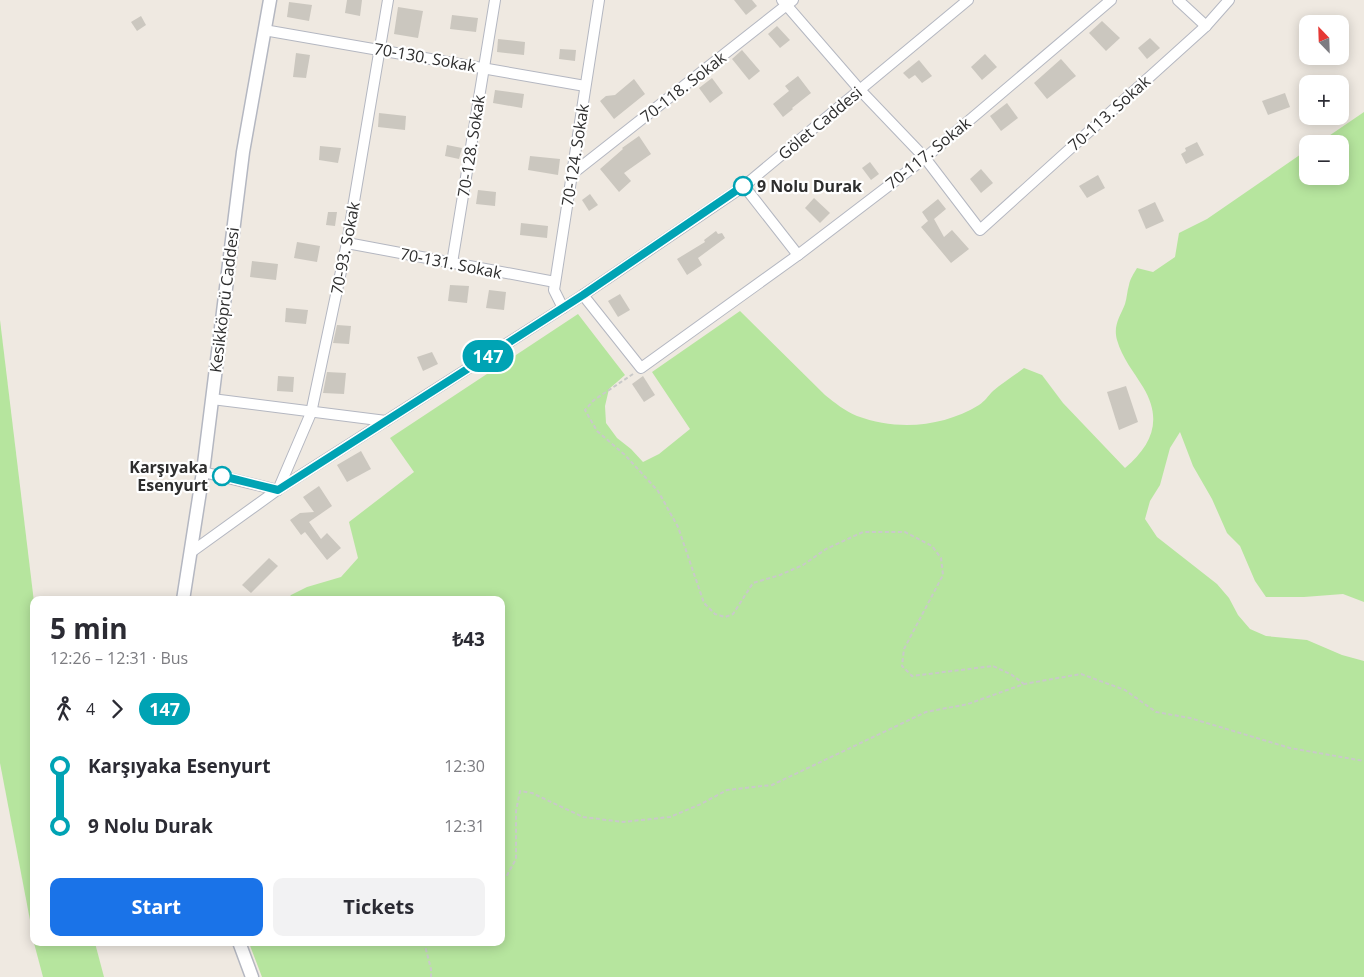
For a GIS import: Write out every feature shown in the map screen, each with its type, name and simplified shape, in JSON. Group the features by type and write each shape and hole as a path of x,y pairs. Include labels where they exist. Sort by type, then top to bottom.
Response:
{"street":[{"name":"Kesikköprü Caddesi","path":"184,596 203,472 243,152 270,0"},
{"name":"70-93. Sokak","path":"278,490 311,413 347,243 388,0"},
{"name":"70-128. Sokak","path":"452,263 495,0"},
{"name":"70-124. Sokak","path":"563,308 554,290 599,0"},
{"name":"Gölet Caddesi","path":"190,553 278,490 583,295 744,186 968,0"},
{"name":"70-117. Sokak","path":"641,368 798,255 925,158 1111,0"},
{"path":"1178,0 1206,26"},
{"name":"70-113. Sokak","path":"925,158 980,230 1206,26 1229,0"},
{"path":"787,2 860,90 925,158"},
{"name":"70-118. Sokak","path":"572,174 787,2"},
{"name":"70-130. Sokak","path":"264,30 585,86"},
{"path":"744,186 798,255"},
{"name":"70-131. Sokak","path":"347,243 555,282"},
{"path":"583,295 641,368"},
{"path":"212,400 386,421"},
{"path":"203,472 278,490"},
{"path":"240,946 252,977"}],"path":[{"path":"641,368 594,400 585,410 597,431 625,455 658,491 678,527 704,603 715,614 725,616 733,614 753,583 780,575 803,565 826,549 864,532 905,532 932,546 940,558 943,576 904,649 902,666 912,676 993,666 1012,675 1024,684"},
{"path":"505,877 516,859 516,811 520,791 532,792 583,817 623,822 670,817 701,804 727,790 772,785 926,712 968,704 1024,684 1081,674 1125,690 1156,712 1190,718 1290,748 1364,761"},
{"path":"425,946 431,969 431,977"}],"green space":[{"path":"1364,112 1364,602 1343,594 1266,597 1255,581 1240,546 1227,533 1212,499 1193,466 1180,432 1170,448 1160,485 1150,501 1145,519 1157,537 1217,584 1250,629 1266,636 1307,640 1342,655 1364,661 1364,977 262,977 250,946 505,946 505,596 290,596 307,587 341,577 358,558 349,522 414,472 390,438 578,314 625,375 609,389 605,406 606,423 617,438 643,462 659,454 690,429 652,372 740,311 825,395 848,412 873,421 904,425 935,422 951,418 979,405 993,391 1024,368 1042,375 1063,403 1125,468 1148,441 1153,421 1149,399 1122,353 1116,335 1116,325 1125,304 1132,276 1137,268 1153,272 1175,257 1179,233 1207,219 1299,156 1299,185 1349,185 1349,135 1330,135 1345,125 1349,125 1349,122"},
{"path":"0,320 33,596 30,596 30,920 0,763"},
{"path":"35,946 96,946 104,977 43,977"}],"building":[{"path":"347,0 362,0 360,16 345,13"},
{"path":"734,0 752,0 757,6 746,15"},
{"path":"289,2 312,5 309,21 287,17"},
{"path":"398,7 423,11 418,38 394,34"},
{"path":"452,15 478,18 476,32 450,29"},
{"path":"141,16 146,25 137,31 131,22"},
{"path":"1102,21 1120,38 1106,51 1089,33"},
{"path":"777,26 790,40 780,48 768,34"},
{"path":"1150,38 1160,48 1147,59 1138,48"},
{"path":"498,39 525,42 524,55 497,52"},
{"path":"560,49 576,50 575,61 559,59"},
{"path":"742,50 760,71 749,80 732,59"},
{"path":"296,53 310,55 306,78 293,77"},
{"path":"985,54 997,67 982,80 971,67"},
{"path":"1061,59 1076,76 1047,99 1034,83"},
{"path":"919,60 932,76 922,83 915,75 909,79 903,73"},
{"path":"798,76 811,93 783,117 773,104 789,91 785,86"},
{"path":"712,78 723,93 710,103 699,88"},
{"path":"634,79 645,94 614,119 600,101 606,96 615,95"},
{"path":"495,90 524,94 522,108 493,103"},
{"path":"1285,93 1290,107 1268,115 1262,101"},
{"path":"1007,103 1018,118 1001,131 990,116"},
{"path":"379,113 406,116 405,130 378,127"},
{"path":"639,136 651,154 624,173 631,181 619,192 600,169 622,148"},
{"path":"1197,142 1204,155 1186,164 1181,154 1186,151 1185,148"},
{"path":"447,145 462,148 459,159 445,156"},
{"path":"320,146 341,148 338,163 319,160"},
{"path":"530,156 560,159 558,175 528,170"},
{"path":"870,162 879,174 871,180 862,168"},
{"path":"981,169 993,183 981,193 970,179"},
{"path":"1098,175 1105,188 1087,198 1079,186"},
{"path":"478,190 496,192 495,206 476,204"},
{"path":"590,194 598,205 589,211 582,200"},
{"path":"814,198 830,213 820,223 805,208"},
{"path":"938,199 946,209 934,219 944,237 952,230 969,249 951,263 921,227 928,221 922,212"},
{"path":"1155,202 1164,221 1146,229 1138,210"},
{"path":"328,212 337,212 335,226 326,225"},
{"path":"521,223 548,226 547,238 520,235"},
{"path":"716,231 718,234 722,233 725,238 698,258 702,265 687,275 677,259 705,242 704,240"},
{"path":"297,242 320,246 317,262 294,258"},
{"path":"252,261 278,264 276,280 250,277"},
{"path":"450,285 469,286 467,303 448,301"},
{"path":"489,290 506,292 504,310 486,308"},
{"path":"620,294 630,310 618,317 608,301"},
{"path":"286,308 308,310 306,324 285,322"},
{"path":"337,325 351,326 349,344 333,343"},
{"path":"432,352 438,364 423,371 417,357"},
{"path":"327,372 346,373 344,394 323,393"},
{"path":"278,376 294,377 293,392 277,391"},
{"path":"643,376 655,395 644,402 632,384"},
{"path":"1126,386 1138,422 1119,430 1107,392"},
{"path":"361,451 371,469 347,482 337,465"},
{"path":"319,486 332,506 309,522 321,539 327,533 341,548 327,560 305,532 301,535 290,520 300,513 314,512 303,497"},
{"path":"269,558 278,566 251,593 242,585"}],"bus line":[{"name":"147","path":"222,476 278,490 583,295 743,186"}],"place":[{"name":"9 Nolu Durak","path":"743,186"},
{"name":"Karşıyaka Esenyurt","path":"222,476"}]}
